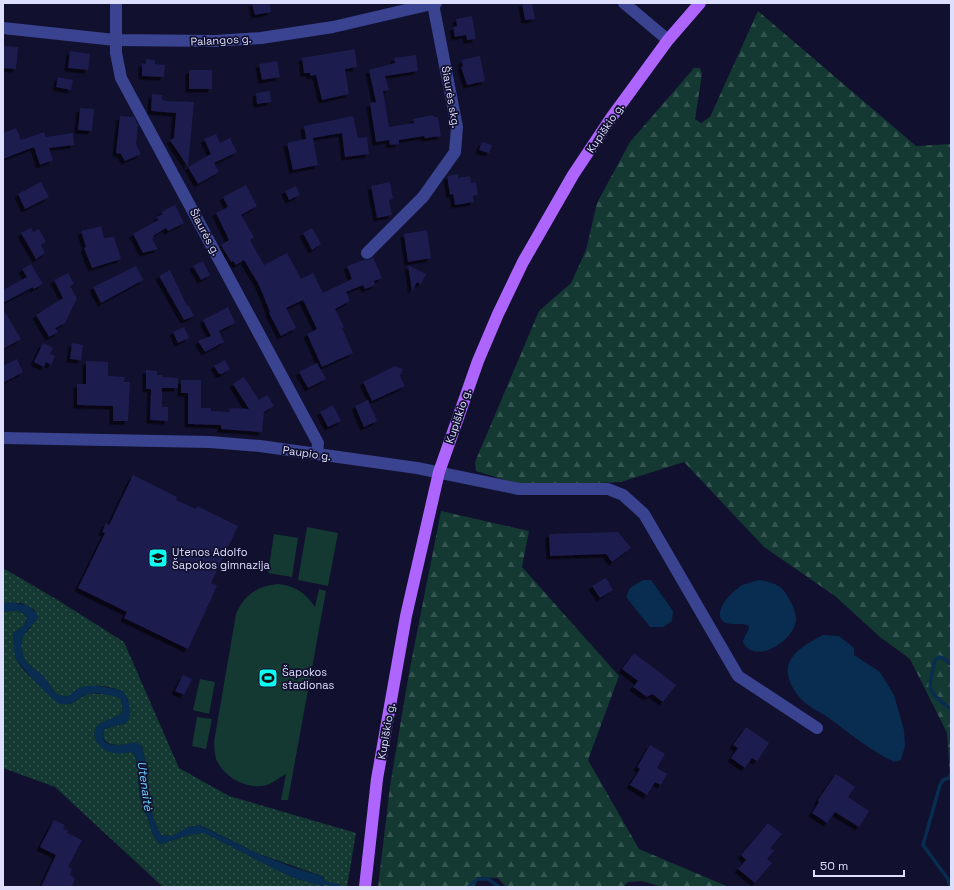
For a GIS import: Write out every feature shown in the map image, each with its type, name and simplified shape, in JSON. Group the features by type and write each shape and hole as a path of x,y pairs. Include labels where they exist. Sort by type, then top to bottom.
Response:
{"main road":[{"name":"Kupiškio g.","path":"365,887 377,779 402,639 439,472 478,361 498,314 523,262 555,206 607,124 668,40 700,3"}],"street":[{"name":"Šiaurės g.","path":"116,3 115,40 121,78 318,443 317,454"},
{"path":"624,3 668,40"},
{"name":"Palangos g.","path":"3,28 115,40 176,42 261,38 333,27 435,4"},
{"name":"Šiaurės skg.","path":"367,253 423,197 455,152 458,127 435,4"},
{"name":"Paupio g.","path":"3,438 210,442 317,454 439,472 519,489 608,489 623,495 644,514 738,676 817,728"}],"green space":[{"path":"758,11 916,146 951,144 951,793 947,733 910,659 880,637 835,596 764,547 684,462 621,482 525,486 476,471 475,462 539,311 571,283 586,250 597,203 630,142 694,68 700,68 702,74 695,119 701,123 710,117"},
{"path":"441,511 529,531 522,567 619,676 588,760 639,849 729,887 662,887 642,881 628,882 623,887 506,887 498,878 477,877 475,887 378,887 390,786 409,673"},
{"path":"307,527 338,533 328,586 298,580"},
{"path":"274,534 298,538 292,577 268,573"},
{"path":"3,568 56,599 124,642 179,768 229,796 356,833 347,887 163,887 55,787 3,768 3,612 16,611 22,613 27,618 24,626 13,633 15,655 20,665 32,678 47,690 70,704 89,693 114,695 121,699 123,710 121,714 102,723 94,735 117,753 132,752 135,756 141,800 153,835 160,844 188,835 205,833 294,878 323,886 324,877 256,853 200,825 186,828 173,836 161,835 152,814 142,746 132,744 114,745 110,744 104,739 104,729 126,723 128,700 123,691 108,687 94,686 81,689 67,697 56,694 42,675 27,663 23,657 21,645 23,636 31,627 35,610 21,603 3,603"},
{"name":"Šapokos stadionas","path":"278,584 290,586 300,591 315,607 319,589 326,591 288,800 281,800 286,774 267,785 253,786 239,782 227,774 218,763 215,755 214,742 236,614 239,607 252,593 258,589"},
{"path":"200,679 215,682 209,714 193,710"},
{"path":"197,717 212,719 206,749 192,746"}],"water":[{"path":"643,580 651,580 673,611 672,621 663,627 650,627 626,597 630,588"},
{"path":"759,580 769,582 782,588 792,605 796,621 793,629 781,643 773,648 756,652 749,649 743,642 749,626 724,622 720,613 724,602 733,592 745,584"},
{"path":"11,602 29,606 38,615 37,619 23,636 21,645 23,656 27,663 42,675 56,694 67,697 77,689 88,686 100,686 123,691 130,707 130,715 126,723 104,729 104,741 112,745 135,742 142,746 152,814 161,835 173,836 186,828 199,825 256,853 292,867 324,877 323,886 294,878 205,833 188,835 160,844 153,835 141,800 135,756 132,752 118,754 113,753 102,748 96,741 95,729 98,725 121,714 123,710 121,699 109,695 91,693 84,695 68,704 64,705 56,702 29,675 16,658 13,633 24,626 27,618 20,612 3,612 3,603"},
{"path":"823,635 839,636 854,648 854,655 880,672 894,695 904,730 905,746 901,760 894,762 868,747 829,718 810,707 795,691 789,679 788,673 788,667 792,657 800,649"}],"building":[{"path":"252,3 269,3 271,12 255,15"},
{"path":"522,3 532,3 535,19 525,20"},
{"path":"472,16 476,39 467,40 466,35 455,37 453,27 457,26 456,19"},
{"path":"3,46 18,47 16,69 3,68"},
{"path":"355,49 357,67 345,69 349,94 322,100 316,75 310,76 310,73 304,73 302,58"},
{"path":"70,51 90,54 88,70 68,68"},
{"path":"416,55 418,71 385,76 389,90 383,91 389,127 414,123 413,119 433,115 433,117 438,117 441,136 425,138 424,136 399,140 399,144 390,145 389,140 376,142 370,103 376,102 369,70 395,63 394,58"},
{"path":"480,56 485,81 467,85 461,67 463,66 462,60"},
{"path":"146,59 155,60 155,64 165,65 164,77 142,76 142,63 146,64"},
{"path":"277,61 280,77 262,80 259,64"},
{"path":"189,70 212,70 212,89 189,89"},
{"path":"58,77 73,80 71,90 56,87"},
{"path":"270,91 271,102 257,104 256,93"},
{"path":"152,94 162,95 162,99 165,101 194,102 188,167 170,140 174,138 176,113 151,111"},
{"path":"80,108 94,109 92,131 78,130"},
{"path":"120,116 134,117 138,125 136,144 141,154 125,161 121,154 116,153"},
{"path":"353,116 358,138 367,137 369,154 345,157 342,133 313,138 318,165 293,170 287,143 306,139 304,126"},
{"path":"16,128 21,140 44,132 46,137 73,133 74,145 49,148 53,160 40,165 34,147 3,159 3,133"},
{"path":"216,134 220,143 230,138 237,152 214,163 219,172 198,184 188,167 211,154 204,139"},
{"path":"482,142 492,145 489,153 479,150"},
{"path":"458,174 458,178 470,176 471,183 476,182 478,195 473,196 474,202 455,205 453,194 450,195 447,176"},
{"path":"41,182 49,197 25,209 18,194"},
{"path":"390,182 393,199 389,200 392,215 377,218 371,186"},
{"path":"246,185 257,206 241,215 254,237 250,240 264,265 287,253 301,279 313,273 323,293 352,279 347,266 364,260 369,260 373,257 382,278 374,281 375,285 365,289 363,285 346,292 350,301 335,309 344,327 342,328 353,353 322,367 307,334 317,329 303,300 286,308 296,328 281,336 269,313 270,312 259,285 244,260 236,265 233,261 231,262 221,245 229,240 216,213 228,207 223,197"},
{"path":"296,186 300,195 289,200 285,191"},
{"path":"175,205 184,223 168,231 166,228 153,236 154,238 152,239 158,249 143,253 133,234 158,220 157,217 163,214 161,212"},
{"path":"101,226 104,238 114,237 121,259 92,268 84,248 86,247 81,231"},
{"path":"31,228 33,232 39,229 46,242 41,245 45,253 36,259 21,233"},
{"path":"312,228 321,244 312,250 303,233"},
{"path":"427,230 431,258 408,262 404,234"},
{"path":"203,261 210,275 201,280 193,266"},
{"path":"31,264 43,284 34,289 33,287 3,303 3,290 27,277 22,269"},
{"path":"408,265 426,274 421,284 417,282 412,291"},
{"path":"136,266 143,280 101,303 93,287"},
{"path":"170,270 187,306 189,306 194,316 184,320 159,276"},
{"path":"68,273 74,284 70,286 77,298 65,323 55,328 58,332 49,337 36,315 63,298 54,280"},
{"path":"228,307 235,323 219,331 224,342 205,352 198,341 211,336 203,320"},
{"path":"3,309 21,339 3,349"},
{"path":"184,327 189,338 178,343 173,332"},
{"path":"43,343 53,348 50,354 55,356 51,365 46,362 44,367 34,362"},
{"path":"72,343 83,345 81,360 70,359"},
{"path":"17,359 23,372 3,383 3,366"},
{"path":"225,360 230,369 222,374 219,374 214,366"},
{"path":"86,361 108,362 108,376 125,377 124,382 130,382 128,421 113,421 113,406 77,405 77,384 86,384"},
{"path":"317,363 326,379 308,388 299,372"},
{"path":"395,366 403,369 400,376 405,386 372,401 363,382"},
{"path":"146,370 157,371 157,375 162,375 162,377 178,378 178,388 162,388 162,407 168,407 168,421 150,420 151,389 146,389"},
{"path":"244,377 259,400 267,395 274,406 264,412 262,432 221,429 221,425 188,424 188,393 181,393 181,380 201,380 201,408 211,408 211,411 229,412 230,408 249,409 233,384"},
{"path":"368,400 377,421 364,427 355,406"},
{"path":"333,405 341,421 328,427 320,412"},
{"name":"Utenos Adolfo Šapokos gimnazija","path":"133,475 177,497 176,500 196,509 197,506 238,526 211,583 217,586 188,649 124,618 127,612 78,588 105,533 102,532 106,523 109,525"},
{"path":"618,532 631,548 612,562 606,554 550,556 549,534"},
{"path":"606,578 613,590 600,598 592,586"},
{"path":"634,653 676,685 663,702 652,694 647,697 633,687 638,681 622,669"},
{"path":"183,675 192,679 184,695 175,691"},
{"path":"746,727 769,743 757,761 752,758 745,768 731,758 738,748 733,745"},
{"path":"650,745 665,754 657,768 667,774 661,785 655,782 647,795 630,785 640,769 637,767"},
{"path":"836,774 855,787 848,797 869,811 859,827 835,812 827,823 812,813 819,802 818,800"},
{"path":"54,820 65,825 63,829 68,831 67,833 82,840 68,867 72,869 70,874 75,879 72,887 41,887 56,855 40,847"},
{"path":"768,823 782,834 770,848 774,851 767,859 772,863 755,883 738,869 746,860 741,855"}],"waterway":[{"name":"Utenaitė","path":"951,664 943,658 939,657 935,660 930,684 931,689 937,698 951,709"},
{"name":"Utenaitė","path":"950,887 948,879 923,845 940,785 943,780 949,778 951,773"},
{"name":"Utenaitė","path":"468,887 478,879 488,879 499,887"},
{"name":"Utenaitė","path":"320,881 341,887"}],"place":[{"name":"Utenos Adolfo Šapokos gimnazija","path":"158,558"},
{"name":"Šapokos stadionas","path":"268,678"}]}
